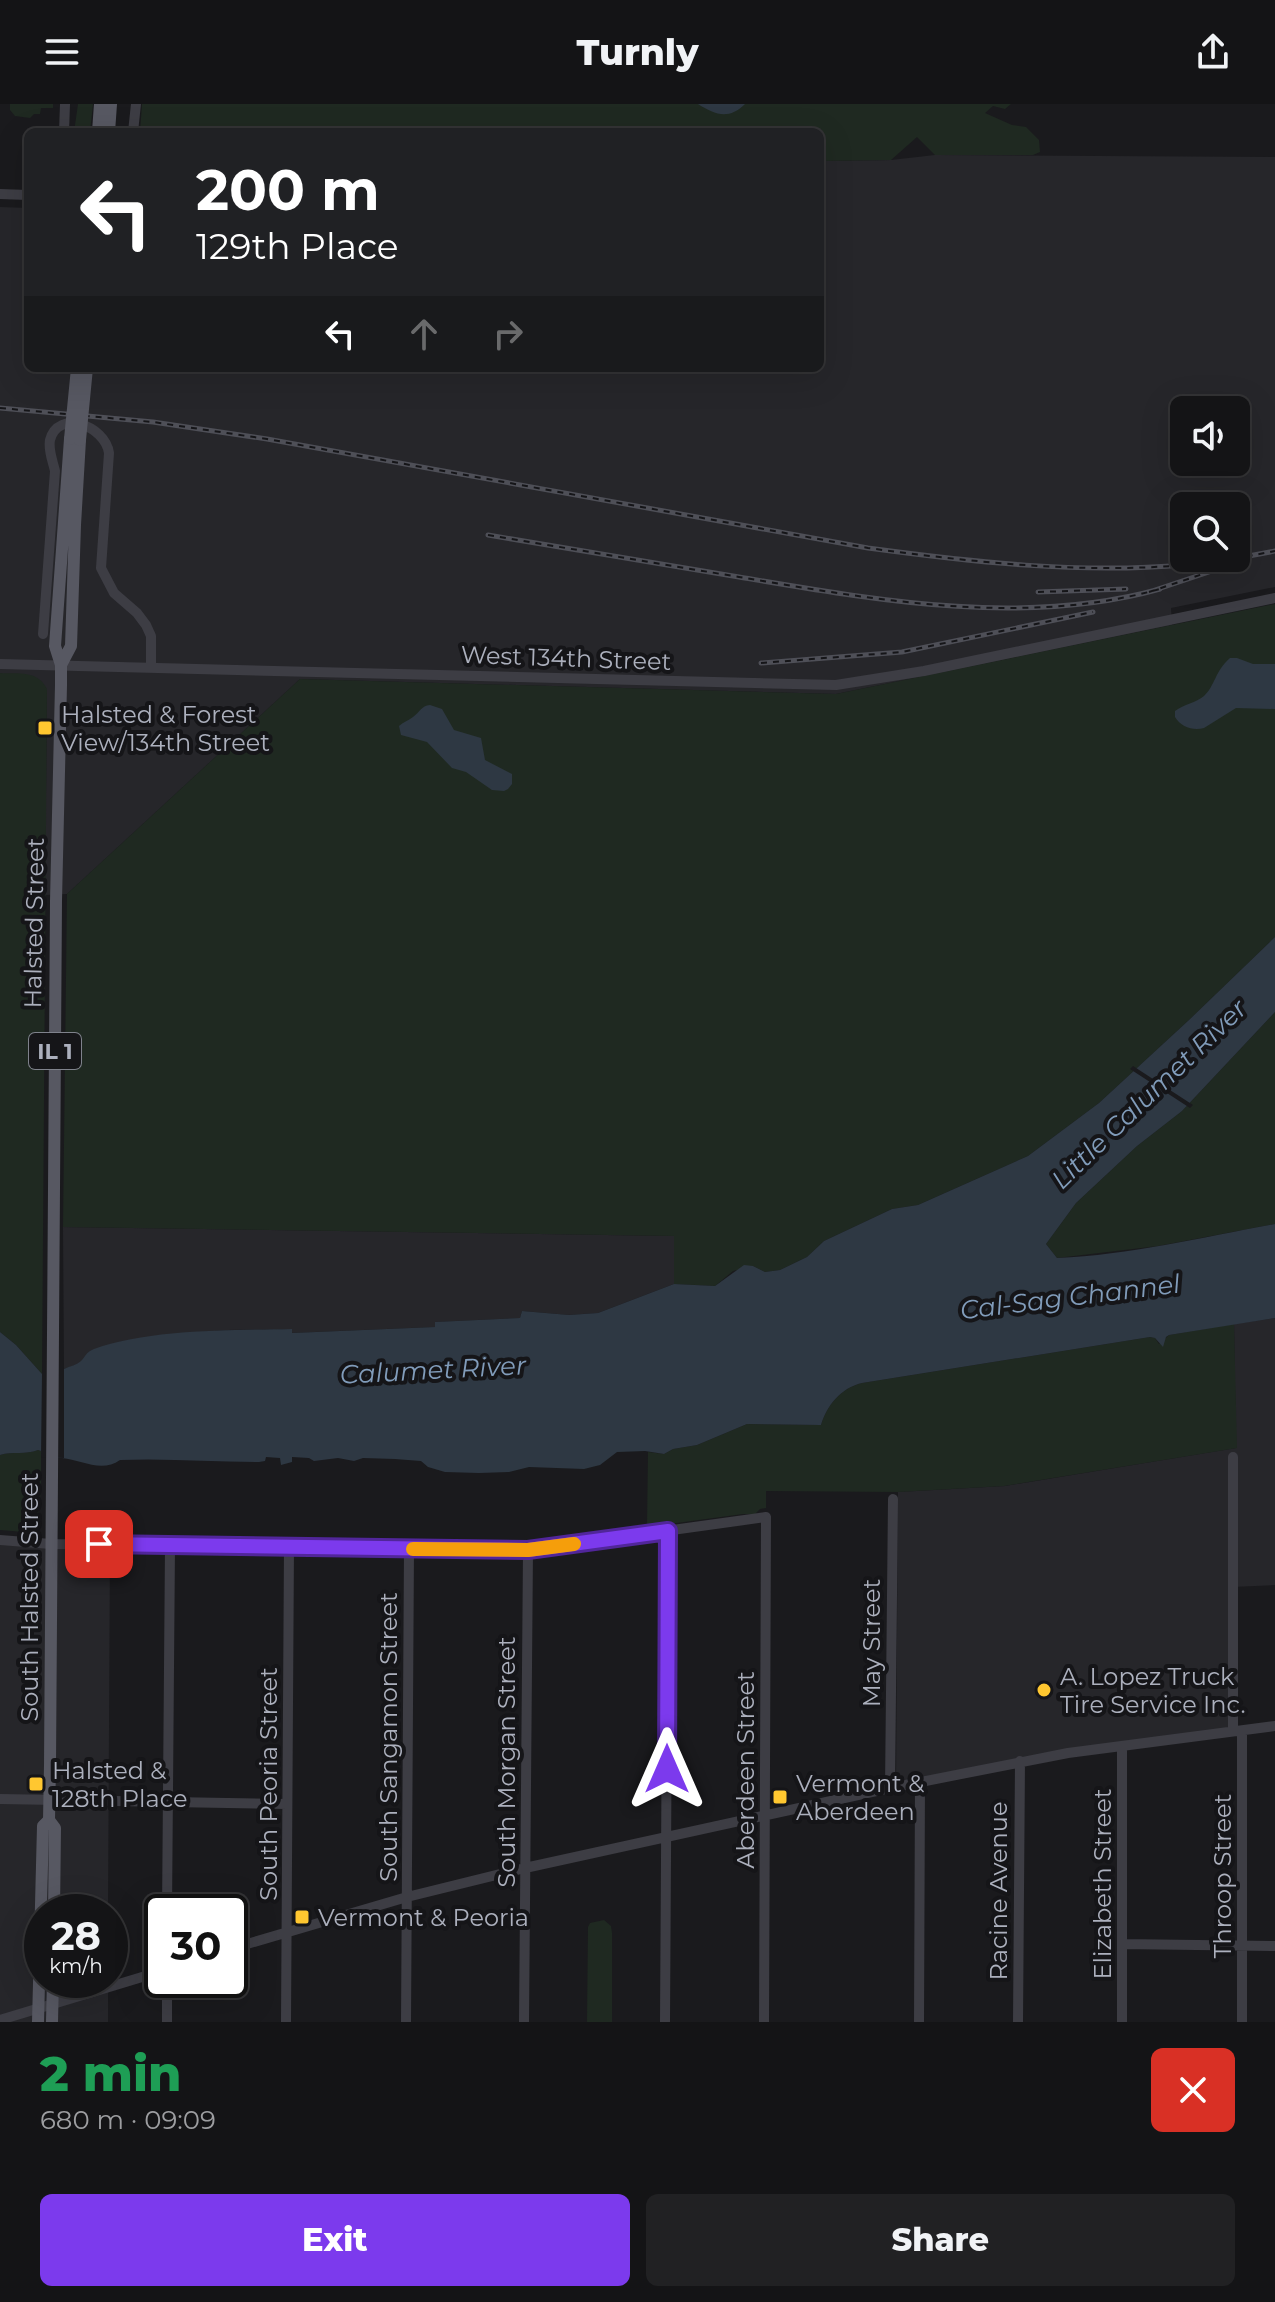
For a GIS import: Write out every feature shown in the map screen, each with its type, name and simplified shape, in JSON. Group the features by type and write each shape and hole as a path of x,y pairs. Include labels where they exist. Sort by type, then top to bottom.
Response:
{"main road":[{"path":"98,128 100,104"},
{"path":"109,128 111,104"},
{"name":"Halsted Street","path":"53,1374 56,886 61,665 55,646 75,439 77,372"},
{"name":"Halsted Street","path":"75,439 86,372"},
{"name":"South Halsted Street","path":"53,1374 49,1820 55,1828 54,1894"},
{"name":"South Halsted Street","path":"38,2015 43,1826 49,1820"},
{"path":"52,1998 52,2022"}],"street":[{"path":"64,128 65,104"},
{"path":"133,128 136,104"},
{"path":"0,194 24,195"},
{"path":"43,634 55,471 49,447 53,434 62,425 80,424 96,430 108,444 101,568 114,593 146,625 151,636 151,667"},
{"name":"West 134th Street","path":"0,664 822,685 924,671 1275,598"},
{"name":"Throop Street","path":"1233,1457 1242,2022"},
{"name":"May Street","path":"890,1788 893,1499"},
{"name":"Aberdeen Street","path":"668,1531 766,1517 764,2022"},
{"path":"0,1540 51,1544 528,1550 668,1531 665,2022"},
{"path":"167,1894 170,1545"},
{"name":"South Peoria Street","path":"286,2022 289,1546"},
{"name":"South Sangamon Street","path":"406,2022 409,1549"},
{"name":"South Morgan Street","path":"524,2022 528,1550"},
{"path":"248,1944 407,1897 525,1868 920,1781 1020,1761 1275,1726"},
{"name":"Elizabeth Street","path":"1122,1746 1122,2022"},
{"name":"Racine Avenue","path":"1018,2022 1020,1761"},
{"path":"919,2022 920,1781"},
{"path":"0,1799 287,1804"},
{"path":"1122,1944 1275,1946"},
{"path":"0,2020 38,2015 52,2004 144,1976"},
{"path":"167,1998 167,2022"}],"shaded area":[{"path":"10,104 53,104 53,108 41,108 40,114 30,118 15,116"},
{"path":"78,104 93,104 90,128 75,128"},
{"path":"142,104 1011,104 1005,109 993,106 985,113 1012,125 1026,127 1039,140 1040,152 1033,155 935,155 917,137 891,160 824,161 824,128 140,128"},
{"path":"935,155 1275,157 1275,587 1171,608 1172,625 836,694 300,679 67,894 45,895 47,689 0,673 0,207 24,208 24,372 824,372 824,161 891,160"},
{"path":"1275,604 1275,937 1099,1103 1028,1156 918,1205 892,1209 824,1241 807,1257 780,1270 765,1272 753,1266 733,1271 715,1286 674,1284 674,1236 63,1227 67,894 300,679 836,694"},
{"path":"0,673 33,676 47,689 42,1374 0,1332"},
{"path":"1275,1012 1275,1224 1158,1246 1057,1258 1046,1244 1076,1203 1137,1146 1182,1111"},
{"path":"63,1227 674,1236 674,1284 598,1313 569,1315 522,1311 520,1318 436,1322 435,1327 291,1333 291,1329 227,1330 156,1336 120,1342 64,1369"},
{"path":"1275,1318 1275,1585 1232,1587 1230,1733 1071,1753 896,1788 898,1492 1005,1486 1236,1448 1234,1324"},
{"path":"1234,1324 1237,1448 1004,1486 898,1492 766,1491 766,1508 755,1514 647,1527 648,1452 664,1454 673,1449 697,1445 747,1424 821,1425 836,1398 862,1383 1150,1337 1159,1344 1169,1335"},
{"path":"41,1451 41,1490 36,1533 0,1530 0,1455"},
{"path":"0,1541 110,1546 108,1894 24,1894 24,1998 108,1998 108,2022 0,2022"},
{"path":"604,1920 611,1926 612,1933 612,2022 587,2022 588,1927 590,1923"}],"water":[{"path":"698,104 745,104 733,112 722,114"},
{"path":"1230,658 1253,664 1275,664 1275,709 1236,708 1200,729 1181,723 1175,717 1175,711 1204,696"},
{"path":"430,705 442,709 454,730 481,738 485,760 512,774 512,784 508,789 492,790 466,772 452,768 427,742 401,735 399,726"},
{"path":"1275,937 1275,1012 1182,1111 1137,1146 1076,1203 1046,1244 1057,1258 1084,1256 1166,1245 1275,1224 1275,1318 1169,1335 1163,1347 1150,1337 862,1383 836,1398 821,1425 747,1424 697,1445 673,1449 664,1454 617,1452 600,1465 584,1469 529,1467 509,1472 445,1472 428,1467 421,1461 363,1458 354,1461 338,1458 314,1461 292,1457 292,1462 281,1465 280,1458 266,1457 265,1461 259,1462 120,1460 99,1466 41,1457 38,1450 0,1455 0,1332 42,1374 64,1374 64,1369 79,1362 91,1350 116,1342 165,1334 218,1330 292,1329 292,1333 435,1327 435,1322 520,1318 522,1311 569,1315 598,1313 674,1284 715,1286 744,1265 765,1272 780,1270 807,1257 824,1241 892,1209 918,1205 1028,1156 1099,1103"}],"pier":[{"path":"1133,1066 1193,1105 1190,1108 1130,1069"},
{"path":"42,1374 64,1374 64,1458 41,1457"}],"railway":[{"path":"0,408 153,422 267,439 868,548 946,558 1105,568 1184,565 1275,551"},
{"path":"488,535 843,594 950,606 1056,606 1108,600 1160,589"},
{"path":"1149,592 1209,572"},
{"path":"1038,592 1126,589"},
{"path":"761,663 902,652 1093,612"}],"slow traffic":[{"path":"413,1549 528,1550 574,1544"}],"place":[{"name":"Halsted & Forest View/134th Street","path":"45,728"},
{"name":"A. Lopez Truck Tire Service Inc.","path":"1044,1690"},
{"name":"Halsted & 128th Place","path":"36,1784"},
{"name":"Vermont & Aberdeen","path":"780,1797"},
{"name":"Vermont & Peoria","path":"302,1917"}],"route":[{"path":"99,1544 528,1550 668,1531 667,1769"}],"water label":[{"name":"Little Calumet River","path":"1149,1094"},
{"name":"Cal-Sag Channel","path":"1070,1297"},
{"name":"Calumet River","path":"433,1370"}]}
